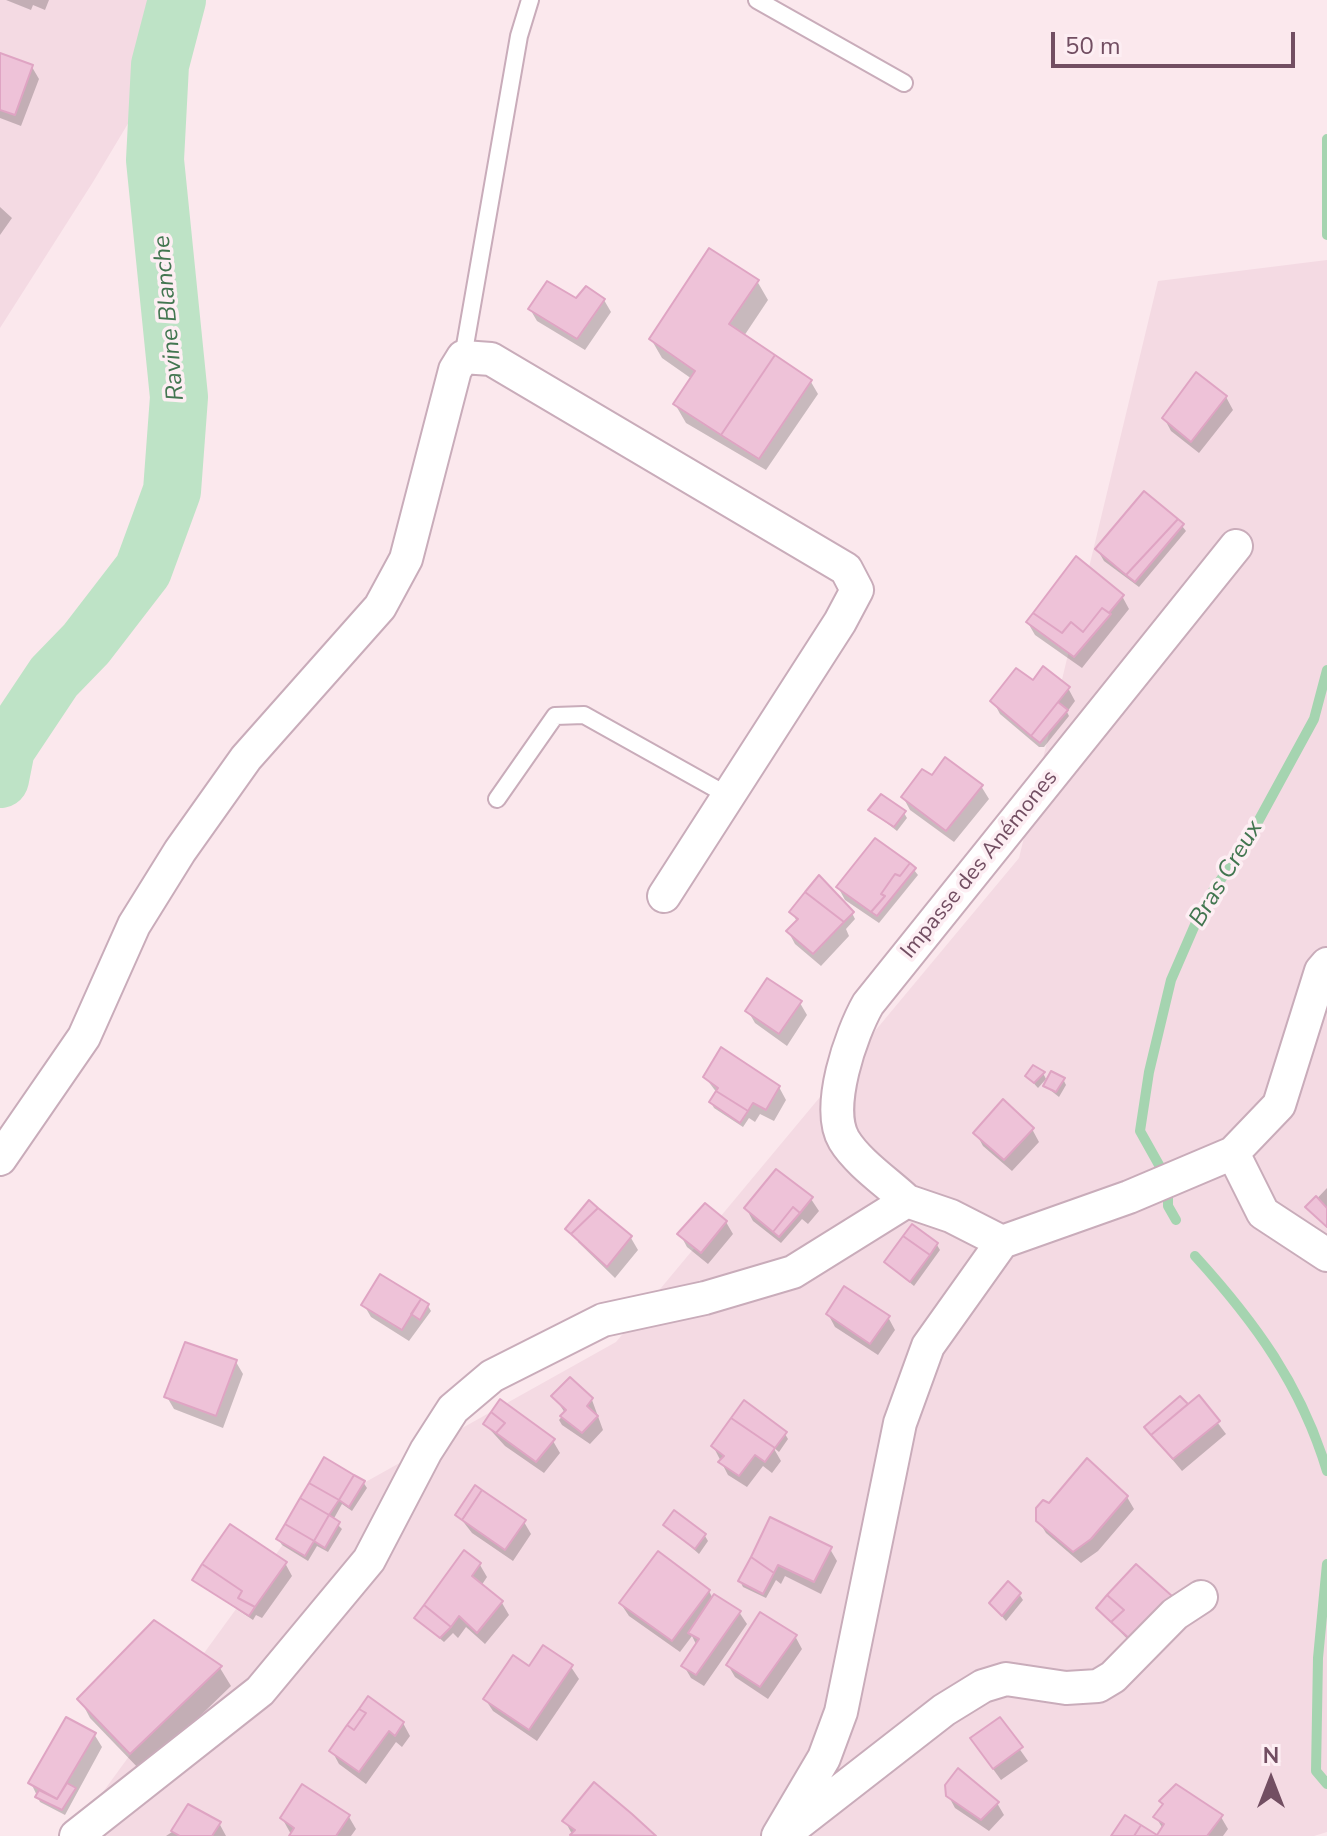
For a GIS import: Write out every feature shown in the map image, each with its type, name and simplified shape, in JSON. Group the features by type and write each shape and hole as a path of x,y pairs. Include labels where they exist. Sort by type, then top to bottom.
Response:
{"street":[{"path":"0,1159 84,1037 134,925 180,851 246,758 380,607 406,559 455,370 463,357 491,359 846,569 857,590 840,622 664,896"},
{"name":"Impasse des Anémones","path":"907,1201 845,1142 838,1124 840,1091 856,1024 868,1004 1236,546"},
{"path":"780,1836 824,1758 841,1712 900,1423 928,1346 1002,1242 1129,1197 1233,1153 1279,1105 1321,971 1327,964"},
{"path":"1233,1153 1263,1213 1327,1255"},
{"path":"76,1836 260,1691 369,1560 426,1451 453,1409 492,1376 603,1320 705,1298 793,1272 907,1201 951,1216 1002,1242"},
{"path":"780,1836 944,1710 983,1686 1006,1679 1066,1688 1098,1686 1113,1677 1166,1622 1201,1597"}],"lane":[{"path":"463,357 519,36 530,0"},
{"path":"757,0 904,83"},
{"path":"497,799 555,716 566,713 584,715 727,795"}],"shaded area":[{"path":"0,0 202,0 93,182 0,328"},
{"path":"1327,260 1327,1832 1314,1836 71,1836 303,1517 616,1342 1019,858 1158,281"}],"building":[{"path":"0,53 33,65 15,115 0,110"},
{"path":"709,248 759,280 729,324 775,355 721,435 673,404 695,371 649,339"},
{"path":"547,281 576,298 586,286 605,299 577,339 528,309"},
{"path":"775,355 812,380 759,459 721,435"},
{"path":"1196,372 1227,396 1191,442 1162,418"},
{"path":"1144,491 1178,519 1126,575 1095,549"},
{"path":"1178,519 1184,524 1135,582 1126,575"},
{"path":"1076,556 1124,595 1109,613 1102,608 1083,632 1071,622 1062,633 1033,613"},
{"path":"1102,608 1111,614 1074,657 1026,622 1033,613 1062,633 1071,622 1083,632"},
{"path":"1043,666 1070,687 1031,736 990,701 1016,668 1033,680"},
{"path":"1058,702 1068,710 1040,743 1031,736"},
{"path":"945,757 983,785 946,831 901,797 922,769 932,775"},
{"path":"881,794 906,811 894,827 868,810"},
{"path":"875,838 910,863 900,876 895,874 881,894 885,896 871,912 836,887"},
{"path":"910,863 916,868 877,916 871,912 885,896 881,894 895,874 900,876"},
{"path":"819,875 854,912 844,922 805,892"},
{"path":"805,892 844,922 813,954 786,931 798,919 789,912"},
{"path":"767,978 802,1001 779,1034 745,1011"},
{"path":"721,1047 780,1086 766,1110 753,1103 748,1111 716,1091 718,1088 703,1077"},
{"path":"1033,1065 1045,1072 1034,1083 1025,1076"},
{"path":"1051,1071 1065,1078 1056,1092 1043,1086"},
{"path":"716,1091 748,1111 740,1123 709,1102"},
{"path":"1003,1099 1034,1128 1004,1160 973,1133"},
{"path":"776,1169 813,1197 800,1213 793,1207 773,1232 744,1208"},
{"path":"1316,1196 1327,1208 1327,1227 1305,1207"},
{"path":"589,1200 598,1208 571,1234 565,1229"},
{"path":"705,1203 727,1221 701,1253 677,1234"},
{"path":"793,1207 800,1213 779,1237 773,1232"},
{"path":"598,1208 632,1236 607,1267 571,1234"},
{"path":"912,1224 938,1243 930,1255 903,1236"},
{"path":"903,1236 930,1255 910,1282 884,1262"},
{"path":"380,1274 421,1299 402,1330 361,1305"},
{"path":"844,1286 890,1316 870,1344 826,1314"},
{"path":"421,1299 429,1304 420,1320 411,1314"},
{"path":"185,1342 237,1360 216,1416 164,1397"},
{"path":"570,1377 593,1398 587,1406 598,1416 582,1433 560,1416 566,1410 551,1396"},
{"path":"1199,1395 1220,1421 1173,1459 1151,1435"},
{"path":"1180,1396 1188,1404 1151,1435 1144,1427"},
{"path":"500,1399 555,1439 536,1462 496,1433 505,1423 491,1412"},
{"path":"744,1400 787,1432 775,1448 731,1418"},
{"path":"491,1412 505,1423 496,1433 483,1424"},
{"path":"731,1418 775,1448 765,1462 755,1455 739,1476 718,1462 724,1456 711,1446"},
{"path":"324,1457 354,1475 339,1500 309,1483"},
{"path":"1087,1458 1128,1496 1091,1539 1073,1552 1036,1521 1036,1508 1043,1500 1049,1503"},
{"path":"354,1475 365,1481 349,1507 339,1500"},
{"path":"309,1483 339,1500 329,1515 300,1498"},
{"path":"475,1485 482,1490 462,1520 455,1515"},
{"path":"482,1490 526,1520 505,1550 462,1520"},
{"path":"300,1498 329,1515 314,1541 285,1524"},
{"path":"674,1510 706,1534 695,1549 663,1525"},
{"path":"329,1515 340,1522 325,1548 314,1541"},
{"path":"770,1517 832,1547 814,1582 778,1565 774,1573 751,1557"},
{"path":"230,1524 287,1562 255,1607 238,1598 242,1591 202,1564"},
{"path":"285,1524 314,1541 305,1556 276,1539"},
{"path":"464,1550 481,1563 472,1576 503,1601 477,1633 459,1616 451,1627 424,1605"},
{"path":"658,1551 710,1590 672,1641 619,1603"},
{"path":"751,1557 774,1573 763,1594 738,1581"},
{"path":"202,1564 242,1591 238,1598 255,1607 249,1616 192,1580"},
{"path":"1136,1564 1172,1596 1132,1641 1111,1622 1124,1610 1107,1595"},
{"path":"1008,1581 1021,1593 1002,1616 989,1603"},
{"path":"714,1594 741,1611 696,1675 681,1666 699,1639 688,1633"},
{"path":"1107,1595 1124,1610 1111,1622 1096,1608"},
{"path":"424,1605 451,1627 440,1638 414,1618"},
{"path":"760,1612 797,1635 760,1687 726,1665"},
{"path":"154,1620 222,1666 130,1754 77,1699"},
{"path":"543,1645 573,1665 529,1730 483,1699 513,1655 529,1666"},
{"path":"368,1696 404,1722 395,1736 389,1731 359,1772 329,1751 347,1725 354,1730 366,1713 359,1709"},
{"path":"359,1709 366,1713 354,1730 347,1725"},
{"path":"66,1717 96,1733 57,1799 28,1783"},
{"path":"1000,1717 1023,1747 993,1769 970,1738"},
{"path":"958,1768 999,1802 981,1820 946,1796 945,1785"},
{"path":"594,1782 656,1836 570,1835 575,1830 562,1821"},
{"path":"67,1783 76,1788 62,1810 35,1797 39,1790 57,1799"},
{"path":"302,1784 350,1815 336,1836 289,1836 294,1828 280,1818"},
{"path":"1176,1784 1223,1815 1207,1836 1134,1836 1141,1825 1157,1835 1164,1824 1153,1817 1163,1804 1159,1801"},
{"path":"188,1804 221,1822 212,1836 180,1836 171,1831"},
{"path":"1125,1815 1141,1825 1134,1836 1111,1836"}],"waterway":[{"name":"Ravine Blanche","path":"0,779 6,749 54,677 86,644 143,570 172,491 179,397 155,160 160,65 177,0"},
{"name":"Bras Creux","path":"1327,139 1327,235"},
{"name":"Bras Creux","path":"1176,1220 1168,1206 1168,1181 1140,1131 1149,1072 1171,980 1204,904 1248,840 1314,719 1327,670"},
{"name":"Bras Creux","path":"1195,1256 1237,1305 1274,1356 1304,1410 1327,1471"},
{"name":"Bras Creux","path":"1327,1564 1318,1658 1316,1771 1327,1784"}]}
